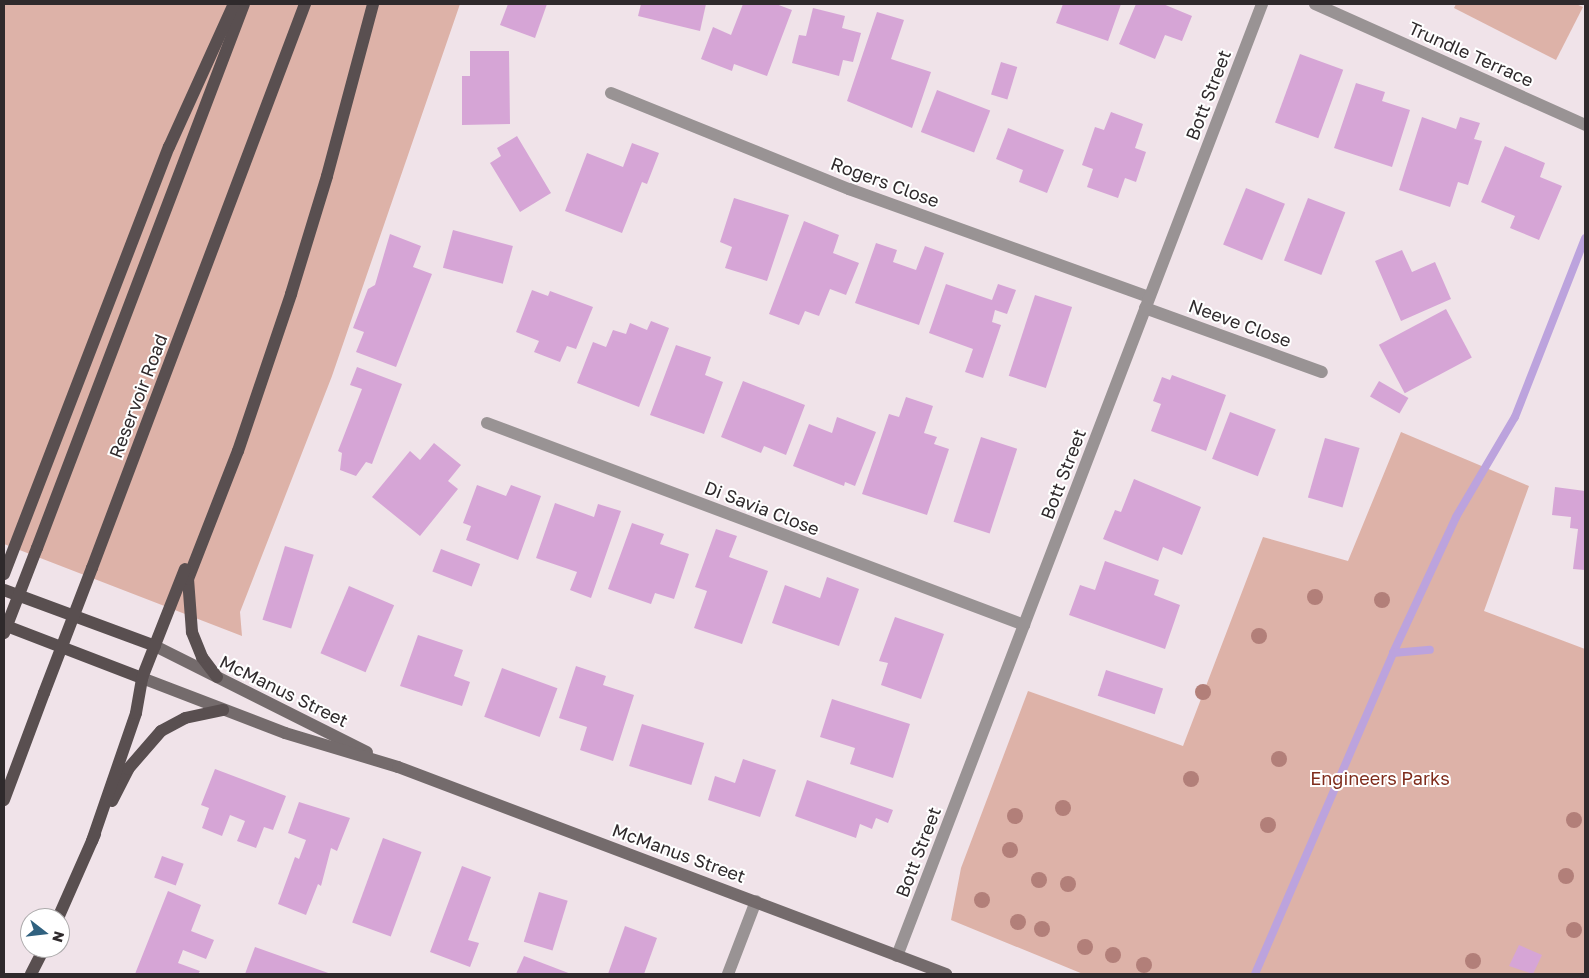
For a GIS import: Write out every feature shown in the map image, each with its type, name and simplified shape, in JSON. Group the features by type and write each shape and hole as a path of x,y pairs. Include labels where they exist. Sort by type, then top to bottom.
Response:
{"main road":[{"path":"4,574 169,147 234,4"},
{"path":"4,633 244,4"},
{"name":"Reservoir Road","path":"4,800 305,4"},
{"path":"217,677 202,657 187,606 188,579 238,452 296,277 373,4"},
{"path":"92,840 136,713 142,678 192,554 207,529"},
{"path":"4,590 154,646"},
{"path":"4,625 142,678"},
{"path":"62,908 92,840 128,769 145,747 161,731 185,718 223,710"},
{"path":"31,974 39,958"}],"street":[{"name":"Bott Street","path":"897,956 1262,4"},
{"name":"Trundle Terrace","path":"1314,4 1585,125"},
{"name":"Rogers Close","path":"611,93 849,189 1147,303"},
{"name":"Neeve Close","path":"1147,303 1322,372"},
{"name":"Di Savia Close","path":"487,423 1024,625"},
{"name":"McManus Street","path":"154,646 398,767"},
{"name":"McManus Street","path":"142,678 223,710 398,767 946,974"},
{"path":"728,974 756,901"}],"green space":[{"path":"4,4 460,4 332,376 240,612 242,636 4,544"},
{"path":"1456,4 1576,4 1583,7 1556,60 1454,8"},
{"name":"Engineers Parks","path":"1401,432 1529,486 1484,611 1585,649 1585,974 1083,974 951,920 961,868 1028,691 1183,746 1263,537 1348,561"}],"building":[{"path":"508,4 547,4 535,38 500,25"},
{"path":"641,4 706,4 700,31 638,16"},
{"path":"743,4 776,4 792,10 767,76 734,64 732,71 701,59 713,27 731,35"},
{"path":"1063,4 1121,4 1108,41 1056,23"},
{"path":"1136,4 1163,4 1192,16 1182,41 1165,35 1155,59 1119,44"},
{"path":"813,8 845,16 842,28 861,33 853,62 843,60 839,76 792,63 799,35 806,36"},
{"path":"877,12 904,20 891,59 931,72 912,128 847,101"},
{"path":"470,51 509,51 510,124 462,125 462,76 470,76"},
{"path":"1300,54 1343,70 1318,138 1275,123"},
{"path":"1001,62 1017,67 1007,99 991,95"},
{"path":"1356,83 1385,92 1382,101 1410,110 1392,167 1334,148"},
{"path":"937,90 990,110 974,152 921,132"},
{"path":"1111,112 1143,124 1135,148 1146,152 1136,182 1125,178 1118,198 1087,187 1093,169 1082,165 1095,127 1104,130"},
{"path":"1422,117 1456,129 1460,117 1480,123 1474,139 1482,141 1468,185 1458,182 1450,207 1399,190"},
{"path":"1008,128 1064,150 1047,193 1019,182 1023,170 996,159"},
{"path":"517,136 551,193 520,212 490,163 501,156 497,148"},
{"path":"632,143 659,153 647,184 642,182 622,233 565,211 587,153 623,167"},
{"path":"1505,146 1545,163 1540,177 1562,186 1539,240 1510,228 1515,216 1481,202"},
{"path":"1246,188 1285,204 1262,260 1223,245"},
{"path":"734,198 789,215 767,281 725,268 732,247 720,242"},
{"path":"1308,198 1345,212 1321,275 1284,261"},
{"path":"804,221 839,235 833,253 859,263 846,295 830,289 819,316 805,311 799,325 769,314"},
{"path":"453,230 513,246 503,284 443,268"},
{"path":"390,234 421,246 413,267 432,274 396,367 356,352 364,332 353,328 368,289 375,285"},
{"path":"876,243 897,250 893,262 916,270 925,246 944,253 919,325 855,303"},
{"path":"1402,250 1412,272 1435,262 1451,299 1401,321 1375,261"},
{"path":"946,284 992,300 998,284 1016,290 1007,314 995,310 992,322 1001,325 983,378 965,372 973,349 929,333"},
{"path":"532,290 548,296 550,291 593,307 576,349 567,346 560,362 534,352 539,341 516,332"},
{"path":"1035,295 1072,307 1046,388 1009,376"},
{"path":"1446,309 1472,358 1405,393 1379,345"},
{"path":"651,321 669,328 639,407 577,383 593,342 606,347 613,330 626,334 630,323 647,330"},
{"path":"676,345 711,357 705,375 723,382 704,434 650,415"},
{"path":"357,367 402,384 372,464 366,462 356,476 340,470 342,453 338,451 362,389 350,385"},
{"path":"1172,375 1226,395 1206,451 1151,431 1161,404 1153,401 1162,377 1170,380"},
{"path":"743,381 805,405 786,455 764,446 761,453 721,437"},
{"path":"1379,381 1408,398 1399,414 1370,397"},
{"path":"906,397 933,406 924,433 937,437 934,444 949,449 927,515 862,494 889,414 899,417"},
{"path":"1230,412 1276,430 1258,476 1212,459"},
{"path":"837,417 876,432 855,486 845,482 844,486 793,466 809,424 832,433"},
{"path":"981,437 1017,449 990,533 953,522"},
{"path":"1325,438 1360,448 1343,508 1308,498"},
{"path":"434,443 461,465 448,481 458,489 420,536 372,497 410,451 420,460"},
{"path":"1134,479 1201,507 1182,555 1163,547 1158,561 1103,539 1115,510 1121,512"},
{"path":"477,485 506,496 511,485 541,496 518,560 466,540 471,526 463,523"},
{"path":"1555,487 1585,491 1585,570 1573,569 1578,529 1570,528 1571,517 1552,515"},
{"path":"555,503 594,517 598,504 621,511 591,598 570,590 577,572 536,558"},
{"path":"632,523 664,534 660,544 689,554 674,599 655,593 651,604 608,589"},
{"path":"716,529 737,536 729,557 768,571 742,644 694,628 707,591 695,587"},
{"path":"285,546 314,555 291,628 262,620"},
{"path":"441,549 480,564 472,586 432,571"},
{"path":"1105,561 1159,580 1154,595 1180,605 1165,649 1069,615 1080,585 1095,590"},
{"path":"827,577 859,589 839,646 772,623 785,585 820,598"},
{"path":"349,586 394,605 366,672 320,653"},
{"path":"895,617 944,634 921,699 881,685 888,663 879,661"},
{"path":"418,635 463,650 454,676 470,682 462,706 400,686"},
{"path":"576,666 606,676 603,685 634,695 613,761 580,750 587,727 559,718"},
{"path":"502,668 557,688 540,737 484,717"},
{"path":"1106,670 1163,689 1155,714 1098,696"},
{"path":"832,699 910,724 893,778 850,764 855,748 820,737"},
{"path":"642,724 704,743 691,785 629,766"},
{"path":"743,759 776,770 760,817 708,800 715,776 735,783"},
{"path":"215,769 286,796 273,830 264,827 256,848 237,841 245,821 230,815 222,836 202,828 209,808 201,805"},
{"path":"807,780 893,810 888,823 876,818 872,829 860,824 856,838 795,816"},
{"path":"299,802 350,818 337,851 331,848 321,886 318,884 306,915 278,904 295,857 299,859 306,840 288,833"},
{"path":"383,838 422,852 391,937 352,923"},
{"path":"162,856 184,864 176,885 154,878"},
{"path":"462,866 491,877 468,940 479,943 470,967 430,952"},
{"path":"168,891 201,905 191,931 214,940 206,959 183,950 178,963 200,971 198,974 135,974"},
{"path":"539,892 568,901 552,950 524,942"},
{"path":"625,926 657,938 644,974 608,974"},
{"path":"1519,945 1542,955 1533,974 1509,966"},
{"path":"255,947 331,974 245,974"},
{"path":"524,956 571,974 516,974"}],"waterway":[{"path":"1393,653 1456,517 1515,417 1585,238"},
{"path":"1255,974 1393,653 1430,650"}]}
